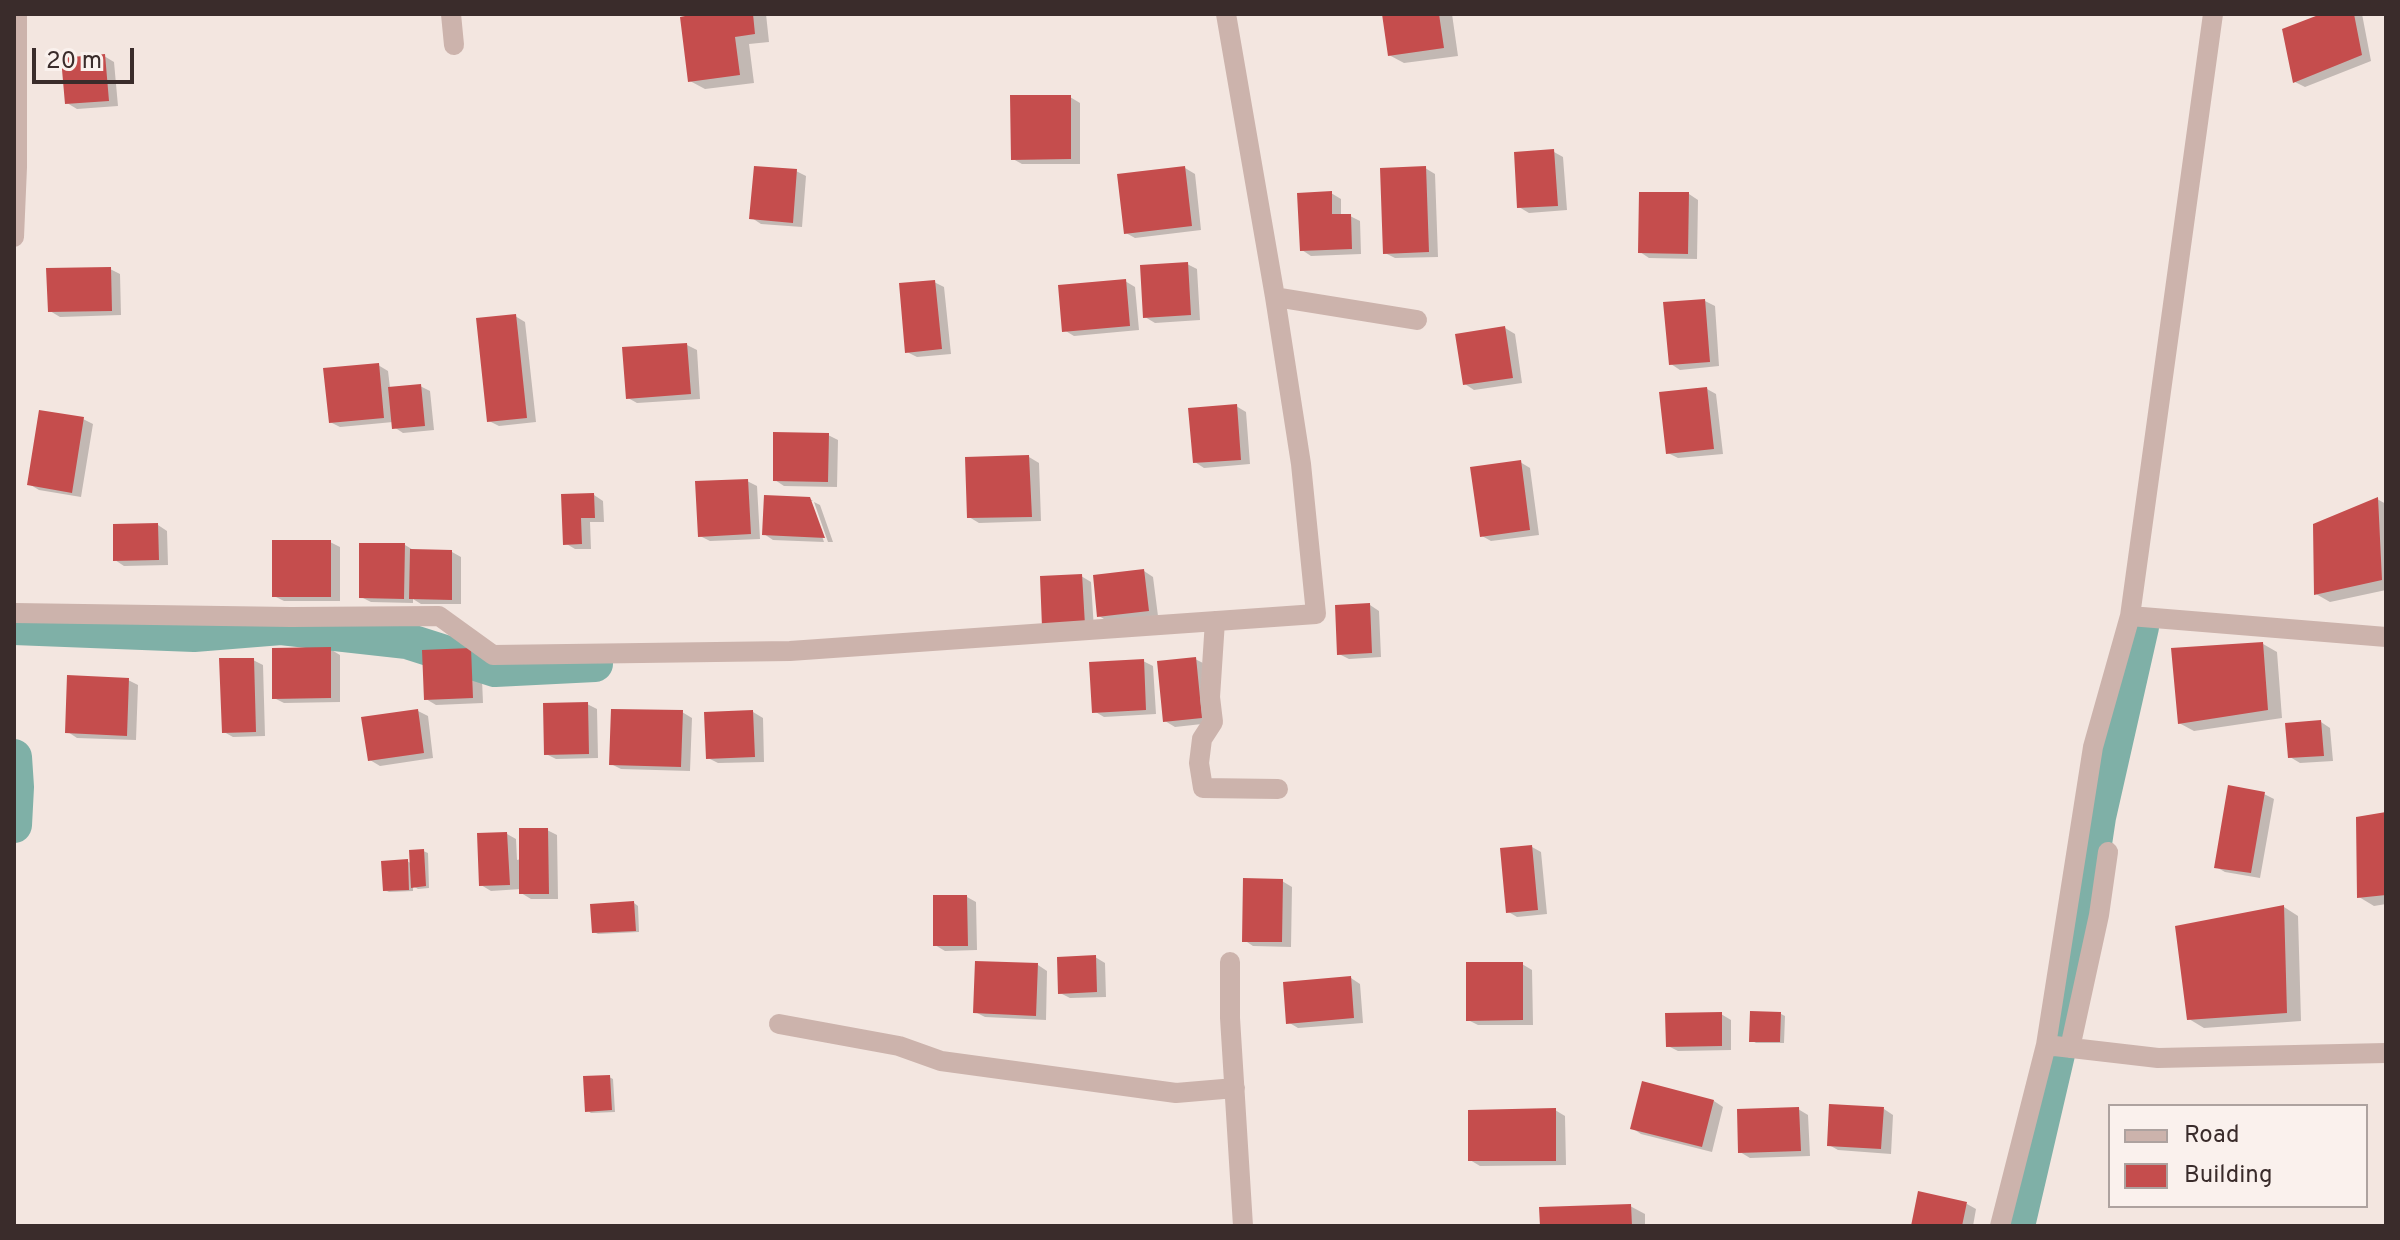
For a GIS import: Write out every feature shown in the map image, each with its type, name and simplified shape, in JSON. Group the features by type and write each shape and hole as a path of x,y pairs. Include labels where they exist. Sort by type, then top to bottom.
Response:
{"street":[{"path":"14,237 17,14"},
{"path":"451,14 454,45"},
{"path":"14,613 439,616 493,655 790,651 1316,614 1301,464 1226,14"},
{"path":"2000,1226 2046,1045 2093,747 2130,616 2213,14"},
{"path":"1275,297 1417,320"},
{"path":"2130,616 2386,637"},
{"path":"1215,621 1210,697 1213,722 1202,739 1199,763 1203,788 1278,789"},
{"path":"2070,1048 2099,915 2108,852"},
{"path":"1230,962 1230,1018 1243,1226"},
{"path":"779,1024 899,1046 941,1061 1176,1093 1235,1088"},
{"path":"2046,1045 2158,1058 2386,1053"}],"building":[{"path":"753,14 755,34 735,37 740,75 688,82 680,17"},
{"path":"1382,14 1439,14 1444,48 1388,56"},
{"path":"2321,14 2354,14 2362,55 2293,83 2282,29"},
{"path":"105,54 109,101 65,104 61,58"},
{"path":"1010,95 1071,95 1071,159 1011,160"},
{"path":"1554,149 1558,206 1517,208 1514,152"},
{"path":"754,166 797,169 793,223 749,219"},
{"path":"1185,166 1192,226 1124,234 1117,174"},
{"path":"1426,166 1429,252 1383,254 1380,168"},
{"path":"1332,191 1332,214 1351,214 1352,249 1300,251 1297,193"},
{"path":"1639,192 1689,192 1688,254 1638,253"},
{"path":"1188,262 1191,315 1143,318 1140,265"},
{"path":"111,267 112,311 48,312 46,268"},
{"path":"1126,279 1130,326 1062,332 1058,285"},
{"path":"935,280 942,349 905,353 899,283"},
{"path":"1705,299 1710,362 1669,365 1663,302"},
{"path":"516,314 527,418 487,422 476,318"},
{"path":"1505,326 1513,378 1463,385 1455,334"},
{"path":"687,343 691,394 626,399 622,347"},
{"path":"379,363 384,418 329,423 323,368"},
{"path":"421,384 425,426 392,429 388,387"},
{"path":"1707,387 1714,449 1666,454 1659,392"},
{"path":"1237,404 1241,460 1193,463 1188,408"},
{"path":"39,410 84,417 72,493 27,485"},
{"path":"773,432 829,433 828,482 773,481"},
{"path":"1029,455 1032,517 967,518 965,457"},
{"path":"1521,460 1530,530 1480,537 1470,467"},
{"path":"748,479 751,534 698,537 695,481"},
{"path":"594,493 595,518 581,518 582,544 563,545 561,494"},
{"path":"764,495 810,497 825,538 762,535"},
{"path":"2378,497 2382,580 2314,595 2313,524"},
{"path":"158,523 159,560 113,561 113,524"},
{"path":"272,540 331,540 331,597 272,597"},
{"path":"359,543 405,543 404,599 359,598"},
{"path":"410,549 452,550 452,600 409,599"},
{"path":"1144,569 1149,611 1097,617 1093,575"},
{"path":"1082,574 1085,625 1042,627 1040,576"},
{"path":"1370,603 1372,653 1337,655 1335,605"},
{"path":"2263,642 2268,710 2178,724 2171,648"},
{"path":"331,647 331,698 272,699 272,648"},
{"path":"471,648 473,698 424,700 422,650"},
{"path":"1196,657 1202,718 1163,722 1157,661"},
{"path":"219,658 254,658 256,732 222,733"},
{"path":"1144,659 1146,710 1092,713 1089,662"},
{"path":"67,675 129,678 127,736 65,733"},
{"path":"588,702 589,754 544,755 543,703"},
{"path":"418,709 424,753 368,761 361,717"},
{"path":"611,709 683,710 681,767 609,765"},
{"path":"753,710 755,757 706,759 704,712"},
{"path":"2321,720 2324,756 2288,758 2285,723"},
{"path":"2228,785 2265,792 2251,873 2214,868"},
{"path":"2386,812 2386,895 2357,898 2356,817"},
{"path":"519,828 548,828 549,894 519,894"},
{"path":"507,832 510,885 479,886 477,833"},
{"path":"1532,845 1538,910 1506,913 1500,848"},
{"path":"424,849 426,886 411,888 409,850"},
{"path":"408,859 409,890 383,891 381,861"},
{"path":"1243,878 1283,879 1282,942 1242,942"},
{"path":"933,895 967,895 968,946 933,946"},
{"path":"634,901 636,931 592,933 590,904"},
{"path":"2284,905 2287,1013 2187,1020 2175,926"},
{"path":"1096,955 1097,992 1058,994 1057,957"},
{"path":"975,961 1038,963 1036,1016 973,1013"},
{"path":"1466,962 1523,962 1523,1020 1466,1021"},
{"path":"1351,976 1354,1018 1286,1024 1283,982"},
{"path":"1750,1011 1781,1012 1780,1042 1749,1042"},
{"path":"1722,1012 1722,1046 1666,1047 1665,1013"},
{"path":"610,1075 612,1110 585,1112 583,1076"},
{"path":"1642,1081 1714,1100 1702,1147 1630,1129"},
{"path":"1829,1104 1884,1107 1881,1149 1827,1146"},
{"path":"1799,1107 1801,1151 1738,1153 1737,1109"},
{"path":"1556,1108 1556,1161 1468,1161 1468,1110"},
{"path":"1918,1191 1967,1202 1962,1226 1911,1226"},
{"path":"1631,1204 1632,1226 1540,1226 1539,1207"}],"waterway":[{"path":"14,627 194,634 281,627 407,641 495,669 595,664"},
{"path":"2017,1226 2072,990 2098,817 2141,627"},
{"path":"14,757 14,825"}]}
